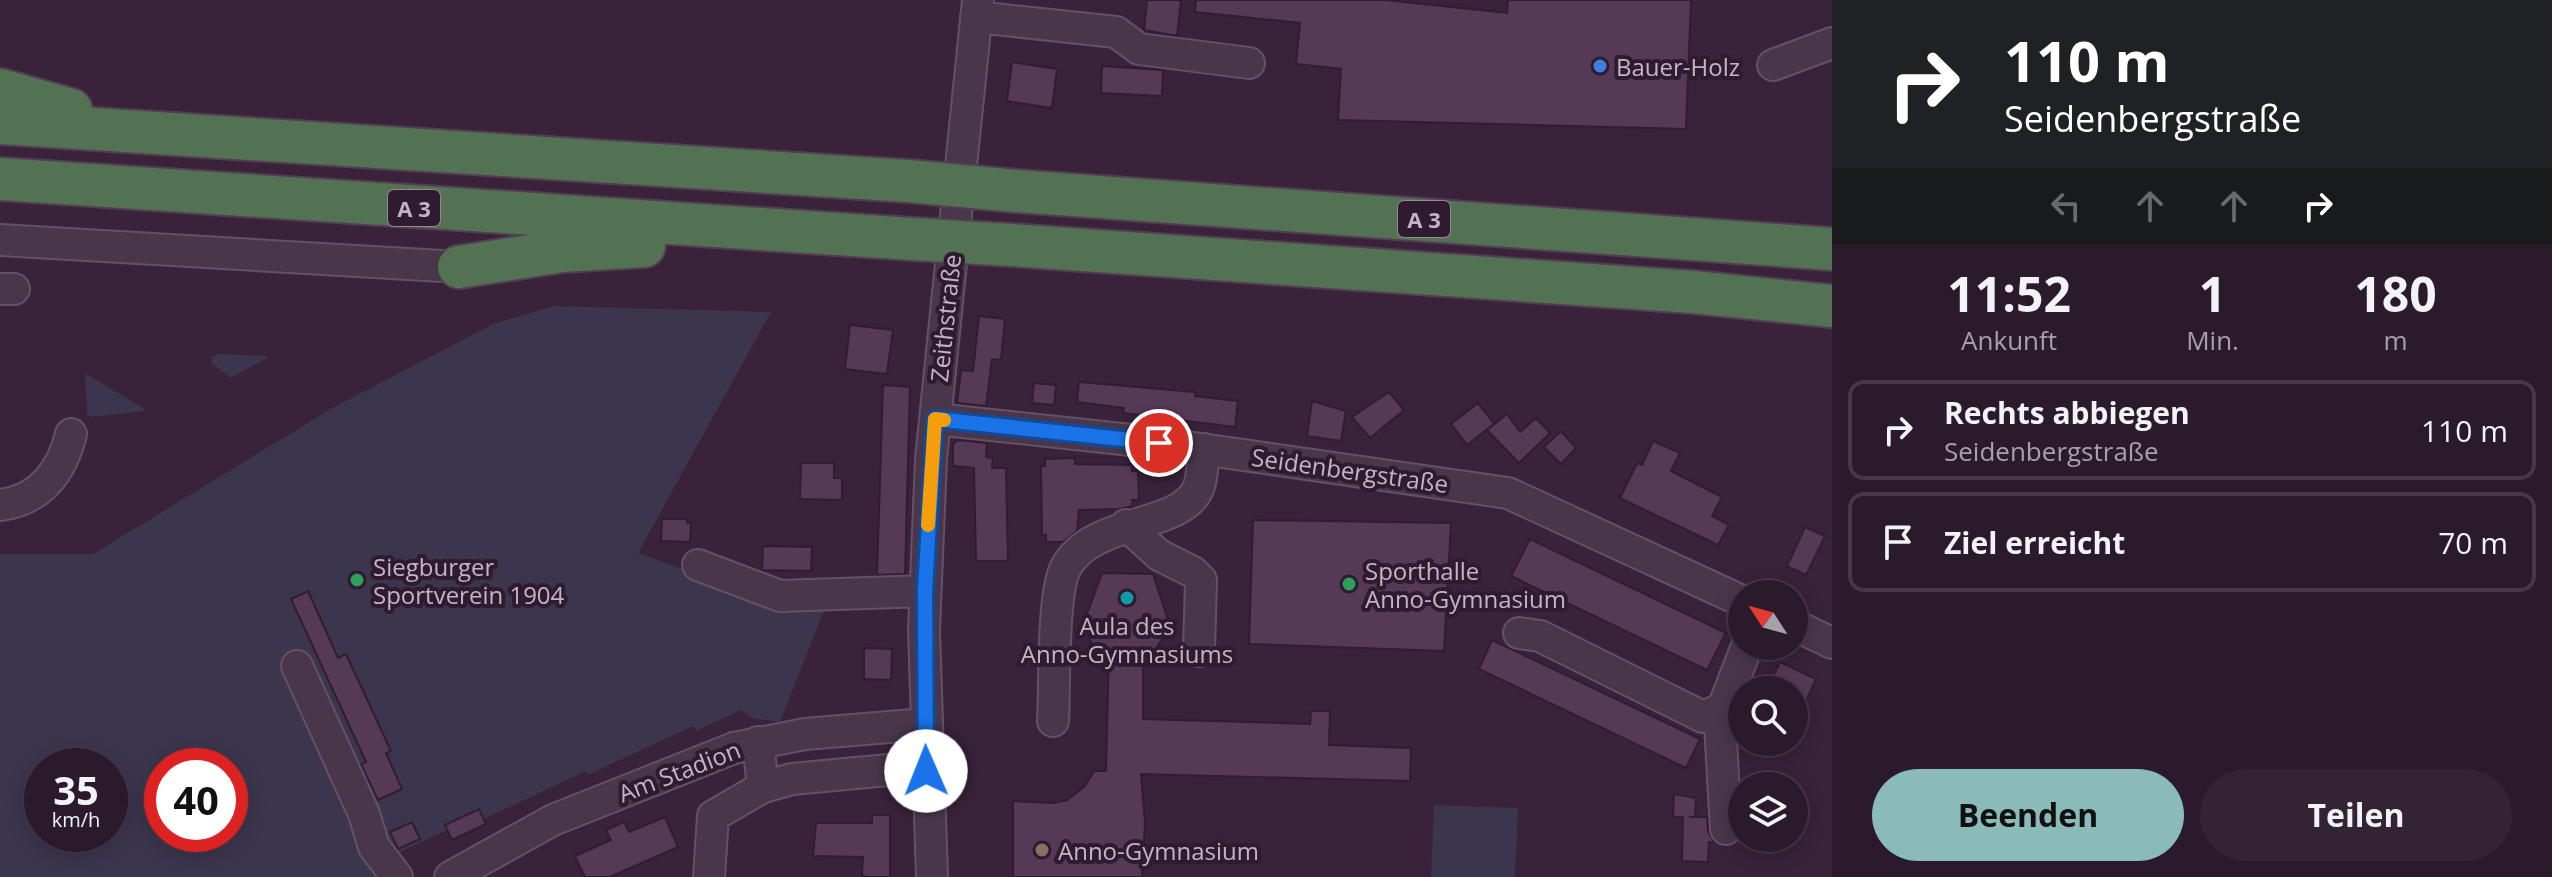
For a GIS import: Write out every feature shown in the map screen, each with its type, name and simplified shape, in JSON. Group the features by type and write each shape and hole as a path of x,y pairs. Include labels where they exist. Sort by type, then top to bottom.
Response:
{"highway":[{"path":"0,90 149,132"},
{"name":"A 3","path":"0,123 908,181 1832,249"},
{"name":"A 3","path":"0,179 1693,292 1832,306"},
{"path":"459,267 562,251 679,244 727,246 829,235"}],"street":[{"path":"977,8 1116,32 1139,49 1249,63"},
{"name":"Zeithstraße","path":"932,877 925,724 925,591 935,419 977,8"},
{"path":"1773,65 1832,43"},
{"path":"0,240 459,267"},
{"name":"Seidenbergstraße","path":"935,419 1204,449 1508,493 1728,595"},
{"path":"0,505 30,496 52,479 65,461 71,434"},
{"path":"1053,721 1059,602 1065,568 1090,543 1126,525 1155,521 1181,507 1199,488 1204,449"},
{"path":"1126,525 1159,555 1193,572 1201,580 1199,651"},
{"path":"698,565 780,596 925,591"},
{"path":"1808,632 1832,643"},
{"path":"1519,633 1540,636 1703,717 1723,708 1742,660"},
{"path":"297,666 364,814 374,847 397,877"},
{"path":"1715,712 1720,724 1726,829"},
{"name":"Am Stadion","path":"450,877 553,820 734,748 758,742 925,724"},
{"path":"758,742 763,787"},
{"path":"709,877 713,816 763,787 792,779 888,770"}],"shaded area":[{"name":"Siegburger Sportverein 1904","path":"554,306 771,312 638,553 795,609 826,606 780,722 751,718 741,710 696,731 693,726 588,775 586,771 484,819 481,814 396,854 380,877 0,877 0,554 93,554 334,407 493,324"},
{"path":"218,354 267,358 231,378 211,363 212,357"},
{"path":"85,373 144,411 91,417 87,414"},
{"path":"1434,805 1518,808 1515,877 1431,877"}],"building":[{"path":"1147,0 1181,0 1177,36 1144,30"},
{"name":"Bauer-Holz","path":"1196,0 1385,0 1507,13 1508,0 1691,0 1686,129 1338,120 1341,69 1296,64 1300,23 1195,12"},
{"path":"1012,62 1057,69 1052,108 1007,101"},
{"path":"1102,66 1163,70 1162,96 1101,93"},
{"path":"979,316 1005,319 1001,360 992,359 986,406 957,403 961,370 973,371"},
{"path":"850,325 893,330 887,374 845,369"},
{"path":"1079,382 1195,392 1195,396 1238,401 1235,427 1123,413 1124,408 1077,402"},
{"path":"1034,383 1056,385 1054,405 1032,403"},
{"path":"883,385 910,387 905,574 877,575"},
{"path":"1389,392 1404,410 1370,438 1352,417"},
{"path":"1312,401 1346,411 1341,441 1307,436"},
{"path":"1478,403 1494,424 1467,445 1451,424"},
{"path":"1507,414 1520,432 1536,418 1550,433 1519,463 1487,430"},
{"path":"1561,431 1576,448 1561,464 1544,447"},
{"path":"958,440 987,443 986,457 993,458 992,468 1006,468 1008,561 976,561 974,468 953,466 953,444"},
{"path":"1653,441 1680,453 1671,471 1722,497 1712,516 1729,525 1718,545 1620,498 1637,463 1642,465"},
{"path":"1075,458 1075,464 1132,465 1132,471 1138,471 1139,500 1132,500 1133,506 1119,509 1079,510 1077,531 1063,542 1046,542 1046,535 1042,535 1041,466 1045,466 1045,459"},
{"path":"801,463 834,463 834,478 842,478 842,500 800,499"},
{"path":"662,519 687,519 687,523 691,523 690,542 661,541"},
{"name":"Sporthalle Anno-Gymnasium","path":"1253,520 1451,523 1444,651 1249,644"},
{"path":"1805,527 1825,536 1806,575 1787,566"},
{"path":"1530,539 1726,633 1707,670 1511,576"},
{"path":"763,546 812,547 811,571 762,570"},
{"path":"1102,573 1153,574 1170,626 1154,652 1143,652 1143,719 1310,724 1311,711 1330,711 1329,745 1411,748 1410,781 1141,774 1145,823 1142,877 1013,877 1013,801 1054,803 1067,800 1085,786 1094,771 1106,771 1109,651 1094,650 1084,622"},
{"path":"308,591 338,658 346,654 391,751 386,753 402,789 378,800 361,764 366,762 291,599"},
{"path":"1492,640 1700,739 1686,768 1479,669"},
{"path":"864,648 892,649 891,680 864,679"},
{"path":"1780,662 1816,679 1808,697 1808,676 1773,676"},
{"path":"1674,794 1696,798 1695,817 1707,817 1708,831 1714,842 1709,842 1708,862 1682,861 1683,817 1673,817"},
{"path":"479,809 486,824 452,840 445,825"},
{"path":"872,815 890,815 890,877 865,877 862,874 863,857 813,856 816,823 872,823"},
{"path":"665,817 678,847 610,877 585,877 575,856 611,840 606,830 624,822 629,832"},
{"path":"412,822 420,839 398,849 390,832"}],"slow traffic":[{"path":"928,525 935,419 944,420"}],"place":[{"name":"Bauer-Holz","path":"1600,66"},
{"name":"Siegburger Sportverein 1904","path":"357,580"},
{"name":"Sporthalle Anno-Gymnasium","path":"1349,584"},
{"name":"Aula des Anno-Gymnasiums","path":"1127,598"},
{"name":"Anno-Gymnasium","path":"1042,850"}],"route":[{"path":"926,771 924,630 935,419 1159,443"}]}
